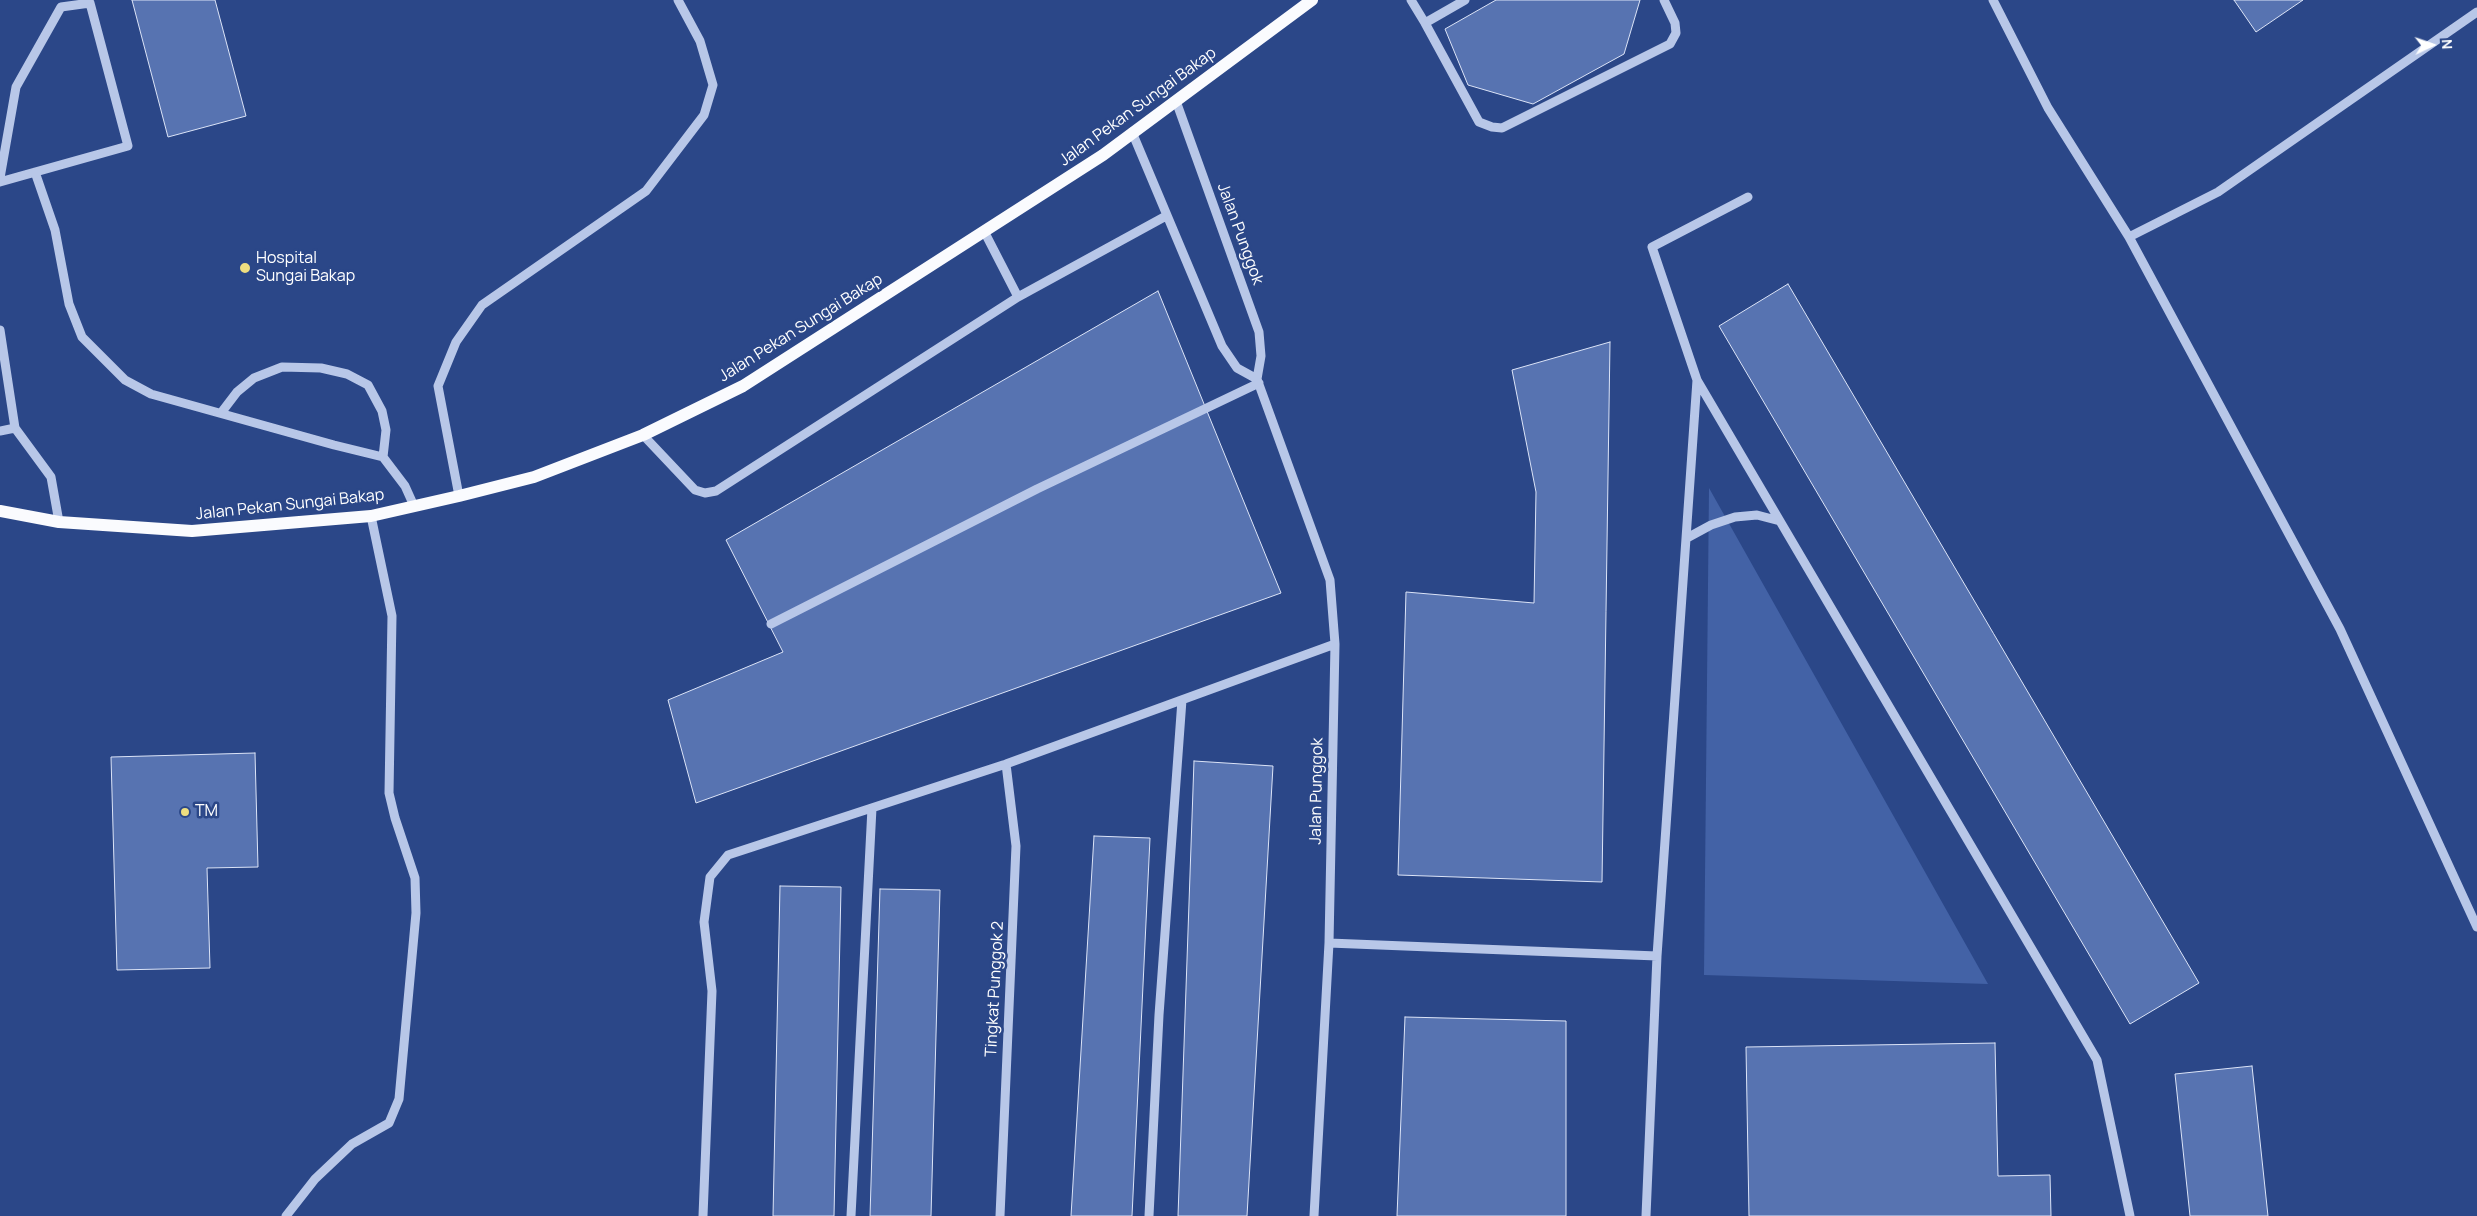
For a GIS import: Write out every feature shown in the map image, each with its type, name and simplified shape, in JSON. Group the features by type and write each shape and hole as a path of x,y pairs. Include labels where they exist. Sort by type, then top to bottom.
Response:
{"main road":[{"name":"Jalan Pekan Sungai Bakap","path":"0,511 59,522 192,531 371,516 534,477 643,435 743,386 1103,155 1312,0"}],"street":[{"path":"459,496 438,386 456,342 482,306 646,191 704,116 713,85 700,41 678,0"},
{"path":"1411,0 1479,122 1492,127 1502,128 1670,44 1676,33 1675,24 1664,0"},
{"path":"1425,23 1465,0"},
{"path":"1993,0 2048,108 2129,237 2340,629 2477,927"},
{"path":"0,178 16,87 61,8 90,3 128,146 0,182"},
{"path":"2129,237 2218,192 2477,12"},
{"name":"Jalan Punggok","path":"1176,102 1259,332 1261,356 1258,381 1330,580 1335,644 1329,944 1314,1216"},
{"path":"1132,132 1222,346 1237,368 1258,381"},
{"path":"35,172 55,230 69,304 82,337 124,380 151,394 383,457 405,486 414,506"},
{"path":"1748,197 1652,247 1697,380 2098,1060 2130,1216"},
{"path":"643,435 695,490 705,493 716,491 1018,297 1166,216"},
{"path":"984,231 1018,297"},
{"path":"0,330 15,428 51,477 59,522"},
{"path":"222,413 237,392 254,378 282,367 321,368 348,374 368,385 382,411 386,430 383,457"},
{"path":"1646,1216 1657,956 1697,380"},
{"path":"771,624 1258,381"},
{"path":"0,431 15,428"},
{"path":"1686,538 1711,525 1735,517 1757,515 1780,521"},
{"path":"286,1216 315,1179 352,1144 389,1123 399,1099 416,913 415,878 389,794 392,616 371,516"},
{"path":"703,1216 712,991 704,922 710,877 728,855 1006,764 1335,644"},
{"path":"1149,1216 1159,1015 1182,700"},
{"name":"Tingkat Punggok 2","path":"1000,1216 1016,846 1006,764"},
{"path":"851,1216 872,808"},
{"path":"1329,944 1657,956"}],"shaded area":[{"path":"1709,488 1988,984 1704,975"}],"building":[{"path":"132,0 215,0 246,116 168,137"},
{"path":"1496,0 1640,0 1624,54 1533,104 1468,85 1445,29"},
{"path":"2234,0 2303,0 2256,32"},
{"path":"1788,284 2199,983 2130,1024 1719,326"},
{"path":"1158,291 1281,593 696,803 668,700 783,652 726,540"},
{"path":"1610,342 1602,882 1398,875 1406,592 1534,603 1536,492 1512,370"},
{"name":"TM","path":"255,753 258,867 207,868 210,968 117,970 111,757"},
{"path":"1194,761 1273,766 1247,1216 1178,1216"},
{"path":"1094,836 1150,838 1132,1216 1071,1216"},
{"path":"780,886 841,887 834,1216 773,1216"},
{"path":"880,889 940,890 931,1216 870,1216"},
{"path":"1405,1017 1566,1021 1566,1216 1397,1216"},
{"path":"1995,1043 1998,1176 2050,1175 2051,1216 1749,1216 1746,1047"},
{"path":"2252,1066 2268,1216 2190,1216 2175,1074"}],"place":[{"name":"Hospital Sungai Bakap","path":"245,268"},
{"name":"TM","path":"185,812"}]}
